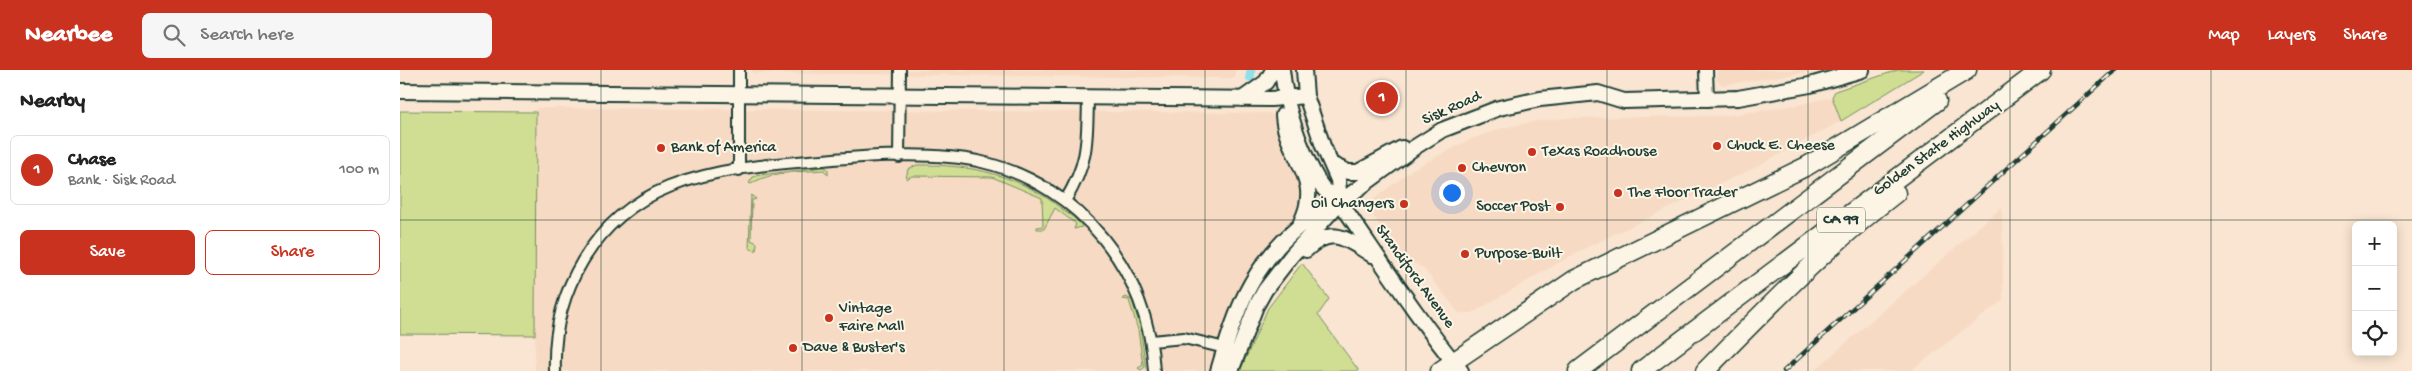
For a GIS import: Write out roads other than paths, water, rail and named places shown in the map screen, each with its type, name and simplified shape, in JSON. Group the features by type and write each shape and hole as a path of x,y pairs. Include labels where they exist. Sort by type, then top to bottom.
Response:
{"highway":[{"path":"1452,368 1574,280 1807,166 1967,70"},
{"name":"CA 99","path":"1578,371 1977,70"},
{"name":"Golden State Highway","path":"1641,371 2041,70"},
{"path":"1705,371 1835,244 1888,199 2008,107 2047,70"}],"main road":[{"path":"1242,99 1266,82 1273,70"},
{"name":"Standiford Avenue","path":"1282,70 1285,99 1305,153 1321,187 1340,202 1452,368"},
{"name":"Standiford Avenue","path":"1304,70 1306,96 1338,180 1340,202"},
{"name":"Sisk Road","path":"1231,371 1246,328 1269,284 1292,255 1340,202 1415,146 1442,130 1499,108 1540,99 1598,93 1624,101 1707,100 1786,90 1862,70"},
{"path":"400,91 1242,99 1285,99 1306,96"},
{"path":"1285,99 1283,117 1310,194 1306,211 1297,228"},
{"path":"1332,164 1348,172 1358,172 1398,149 1415,146"},
{"name":"Sisk Road","path":"1218,371 1238,308 1257,272 1271,252 1319,208 1340,202"},
{"path":"1246,328 1286,272 1308,248 1322,238 1332,235 1342,237 1377,258"}],"street":[{"path":"739,170 740,70"},
{"path":"899,157 900,70"},
{"path":"1706,70 1707,100"},
{"path":"1065,201 1078,178 1086,153 1088,97"},
{"path":"555,371 556,335 563,303 575,273 596,241 627,211 669,187 720,172 834,159 899,157 954,158 995,166 1032,180 1065,201 1096,229 1121,263 1142,303 1151,341 1154,371"},
{"path":"1151,341 1184,338 1225,348"}],"waterway":[{"path":"1250,77 1251,70"}],"railway":[{"path":"1784,371 2115,70"}],"place":[{"name":"Chase","path":"1382,98"},
{"name":"Chuck E. Cheese","path":"1717,146"},
{"name":"Bank of America","path":"661,148"},
{"name":"Texas Roadhouse","path":"1532,152"},
{"name":"Chevron","path":"1462,168"},
{"name":"The Floor Trader","path":"1618,193"},
{"name":"Oil Changers","path":"1404,204"},
{"name":"Soccer Post","path":"1560,207"},
{"name":"Purpose-Built","path":"1465,254"},
{"name":"Vintage Faire Mall","path":"829,318"},
{"name":"Dave & Buster's","path":"793,348"}]}
